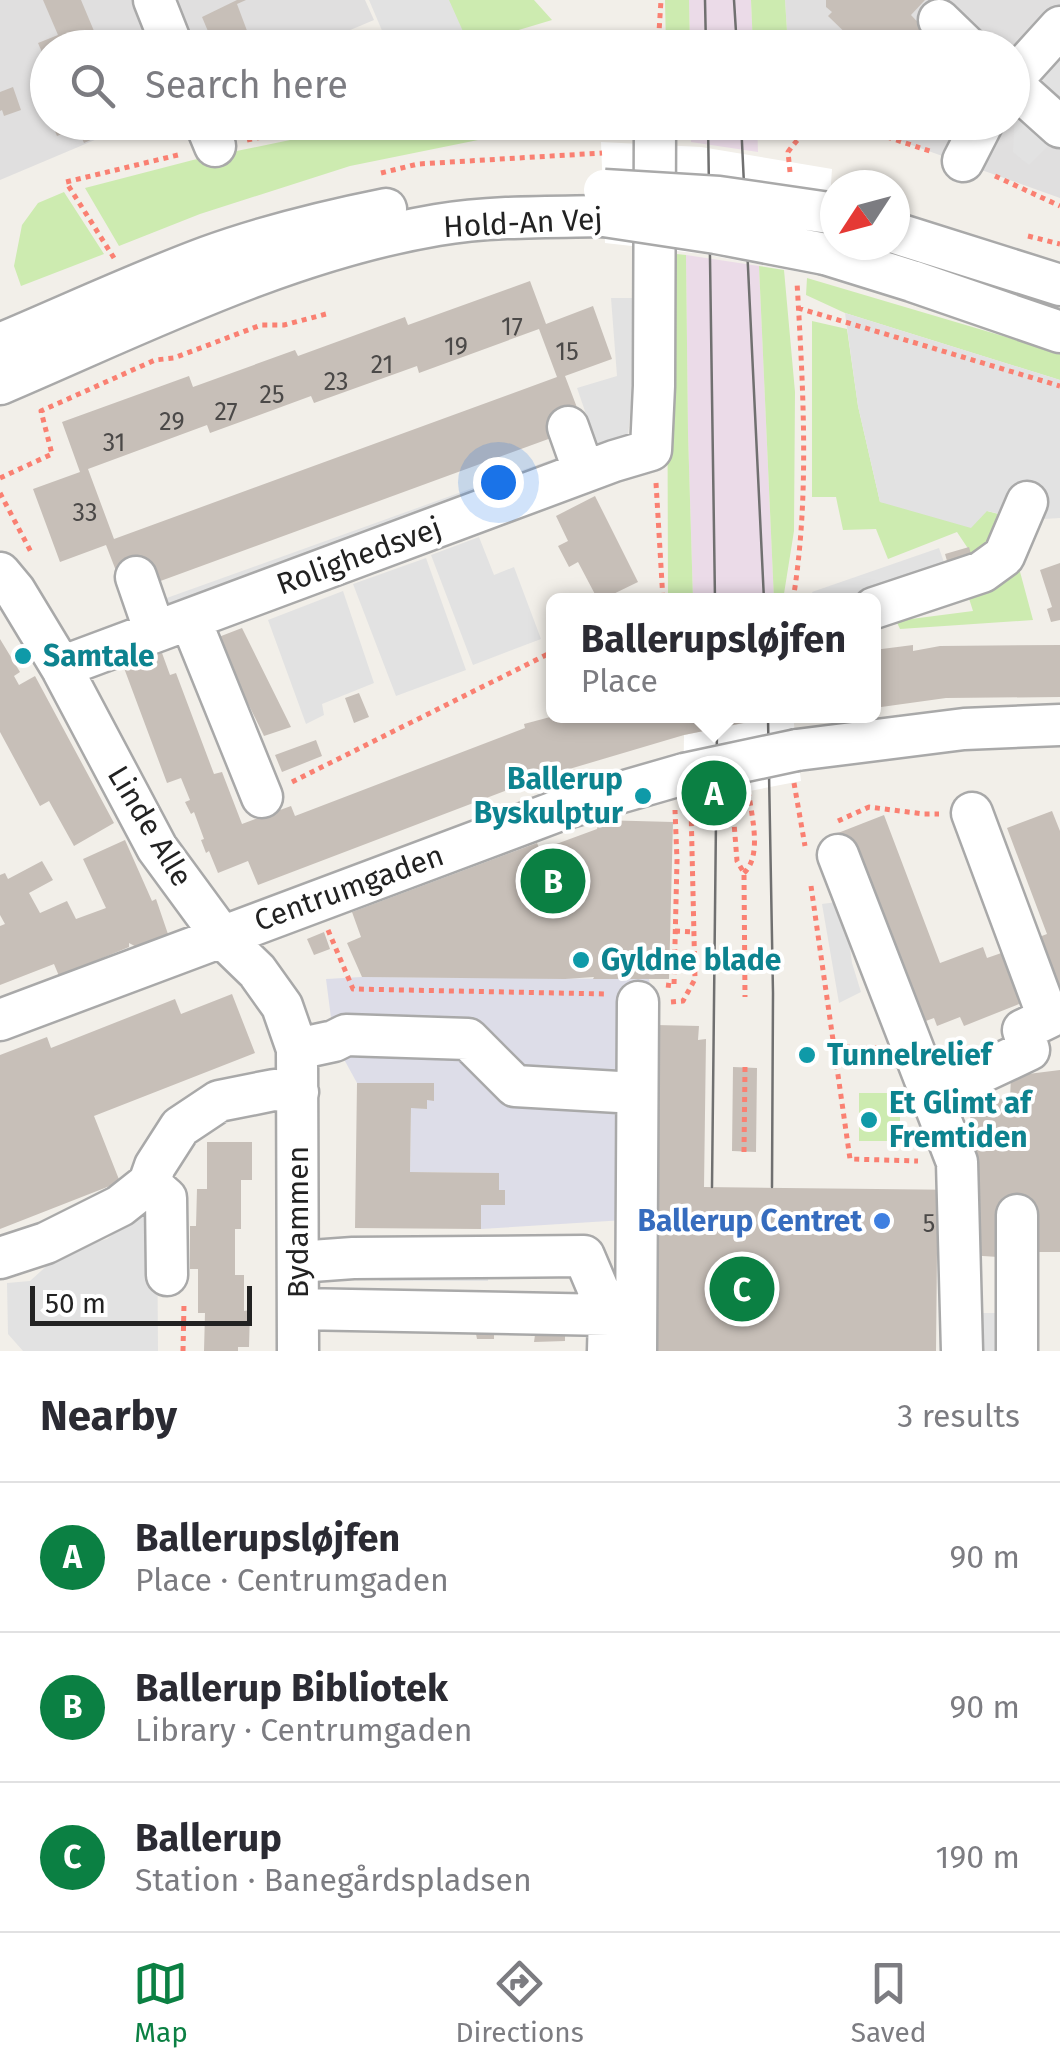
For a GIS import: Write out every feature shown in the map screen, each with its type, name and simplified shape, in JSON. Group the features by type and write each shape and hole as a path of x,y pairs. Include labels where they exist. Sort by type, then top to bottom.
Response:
{"street":[{"path":"154,0 166,30"},
{"path":"939,20 949,30"},
{"path":"1030,62 1060,28"},
{"path":"1030,98 1060,126"},
{"path":"651,450 655,140"},
{"path":"963,161 973,140"},
{"name":"Hold-An Vej","path":"0,344 206,258 263,239 433,200 530,190 604,203 716,233 824,254 1060,332"},
{"name":"Hold-An Vej","path":"0,384 254,277 349,245 438,225 532,217 604,203 719,198 820,212"},
{"path":"910,238 1060,285"},
{"path":"568,428 584,472"},
{"name":"Rolighedsvej","path":"61,668 651,450"},
{"path":"881,606 982,572 1004,556 1027,502"},
{"name":"Linde Alle","path":"0,552 5,588 61,668 156,848 223,938 257,971 282,1006 296,1049"},
{"path":"136,576 172,626 262,796"},
{"name":"Centrumgaden","path":"0,1020 563,809 683,790 795,760 964,729 1060,725"},
{"path":"931,1096 1029,1050 1022,1030 1054,1015 972,813"},
{"path":"819,866 931,1096 957,1162 962,1351"},
{"path":"634,998 636,1351"},
{"path":"296,1049 346,1035 468,1040 514,1086 636,1092"},
{"name":"Bydammen","path":"296,1049 298,1351"},
{"path":"0,1258 46,1243 120,1206 149,1183 180,1127 218,1101 274,1090 298,1092"},
{"path":"149,1183 166,1198 167,1275"},
{"path":"1017,1215 1017,1351"},
{"path":"298,1262 584,1256 608,1333 298,1309"}],"path":[{"path":"659,30 661,0"},
{"path":"66,182 114,258"},
{"path":"798,308 1060,386"},
{"path":"0,478 52,454 42,411 156,360 174,358 262,325 284,326 326,314"},
{"path":"651,450 658,492 663,593"},
{"path":"262,796 546,655"},
{"path":"795,760 819,866 835,1047 850,1159 957,1162"},
{"path":"634,998 640,985 674,986 683,790"},
{"path":"338,956 353,989 683,1002 694,979 694,932 693,866 683,790"},
{"path":"732,793 738,861 744,873 745,997"},
{"path":"744,873 755,856 750,802"},
{"path":"819,866 838,821 869,808 924,814 972,813"},
{"path":"677,865 693,866"},
{"path":"676,930 694,932"},
{"path":"835,1047 878,1048 878,1060 854,1060"},
{"path":"744,1152 745,1067"}],"shaded area":[{"path":"0,0 365,0 374,20 350,30 30,30 30,140 95,140 0,180"},
{"path":"369,0 449,0 462,30 382,30"},
{"path":"689,0 751,0 752,30 690,30"},
{"path":"785,0 1060,0 1060,198 898,140 1030,140 1030,30 787,30"},
{"path":"1060,59 1060,134 1029,165 1013,152 1014,140 1030,140 1030,94"},
{"path":"758,140 758,152 691,142"},
{"path":"686,255 759,266 774,593 693,593"},
{"path":"611,298 642,298 628,436 597,446 577,388 617,376"},
{"path":"845,313 1060,380 1060,518 1027,520 987,511 971,528 880,502 858,406"},
{"path":"559,457 565,472 169,616 164,599"},
{"path":"479,537 494,575 514,567 541,639 473,665 431,555"},
{"path":"939,548 946,568 873,593 812,592"},
{"path":"426,558 466,670 396,696 353,584"},
{"path":"343,591 374,683 322,704 324,715 306,724 268,620"},
{"path":"844,901 852,963 861,992 839,1003 822,904"},
{"path":"326,979 649,979 656,1025 625,1220 481,1229 481,1205 505,1205 505,1191 499,1190 499,1173 410,1172 411,1108 426,1108 427,1100 434,1100 434,1084 357,1083 334,1041"},
{"path":"157,1199 158,1351 23,1351 8,1334 7,1283 30,1281 62,1252 107,1239"},
{"path":"371,1270 488,1270 488,1281 380,1281"},
{"path":"971,1313 995,1313 995,1351 971,1351"}],"green space":[{"path":"448,0 534,0 552,20 519,30 462,30"},
{"path":"665,0 689,0 690,30 666,30"},
{"path":"751,0 785,0 787,30 752,30"},
{"path":"290,140 478,140 350,166 200,214 119,246 85,188"},
{"path":"64,192 104,254 21,286 14,266 22,225 38,203"},
{"path":"667,253 686,255 693,593 668,593"},
{"path":"759,266 784,270 795,392 794,531 784,593 774,593"},
{"path":"807,278 1060,353 1060,380 845,313 806,295"},
{"path":"812,321 847,329 858,406 880,502 1006,516 991,554 973,561 957,532 888,559 876,529 843,530 836,497 812,497"},
{"path":"1019,568 1033,620 900,629 893,614 903,608 911,619 973,611 965,586"},
{"path":"859,1093 900,1093 900,1141 859,1141"}],"pier":[{"path":"601,142 701,147 832,169 820,170 821,276 704,254 605,243"},
{"path":"745,723 794,723 801,781 683,804 684,735"}],"building":[{"path":"43,0 81,0 94,30 56,30"},
{"path":"237,0 246,0 237,4 247,30 207,30 202,17"},
{"path":"826,0 925,0 911,15 925,30 842,30 828,16 832,12 826,7"},
{"path":"13,87 21,110 4,116 0,111 0,92"},
{"path":"530,281 546,324 593,306 612,359 565,376 584,426 125,594 106,545 60,562 33,489 80,472 62,422 189,376 193,387 295,350 298,356 405,317 408,325","holes":["539,329 557,377 114,539 88,469 207,425 210,433 311,396 314,403 417,366 419,373"]},
{"path":"595,496 638,582 615,593 594,593 578,562 569,567 558,546 568,541 556,516"},
{"path":"969,547 973,561 949,568 945,554"},
{"path":"1060,563 1060,620 1051,622 1047,609 1052,607 1040,570"},
{"path":"242,628 291,727 264,736 216,638"},
{"path":"0,639 20,672 14,676 19,685 35,676 114,823 74,846 49,801 40,806 0,732"},
{"path":"913,645 913,651 940,646 1060,645 1060,697 946,698 881,707 881,649"},
{"path":"162,653 170,675 176,673 214,774 222,772 242,824 291,806 295,816 546,718 546,723 743,723 684,735 539,778 258,885 248,861 218,873 209,851 206,853 194,812 191,814 185,802 190,800 181,778 167,783 124,668"},
{"path":"359,693 369,717 354,723 345,698"},
{"path":"316,740 322,756 282,772 275,755"},
{"path":"1052,811 1060,831 1060,984 1044,990 1026,942 1047,934 1007,828"},
{"path":"884,815 940,963 983,947 987,958 1010,950 1029,1000 964,1026 960,1017 937,1026 934,1018 912,1026 838,833"},
{"path":"599,820 673,822 669,979 362,977 347,943 361,937 352,912 537,843 540,850 597,829"},
{"path":"125,840 152,901 156,899 169,937 146,952 129,943 129,947 59,976 54,964 0,985 0,926 5,924 0,915 0,875 5,873 8,879 42,861 53,880 29,893 40,913 67,901 76,919 106,908 83,859"},
{"path":"324,932 330,949 314,955 307,939"},
{"path":"232,994 255,1053 94,1116 120,1182 0,1229 0,1055 47,1037 51,1048 175,999 181,1014"},
{"name":"Ballerup Centret","path":"656,1025 699,1026 698,1040 706,1039 704,1187 968,1190 971,1098 1010,1099 1011,1076 1060,1070 1060,1252 998,1257 937,1253 936,1351 652,1351"},
{"path":"733,1067 757,1068 756,1152 732,1151"},
{"path":"357,1083 434,1083 434,1101 427,1100 427,1109 411,1108 410,1172 499,1173 499,1190 505,1190 505,1205 481,1205 481,1229 355,1228"},
{"path":"207,1142 252,1142 252,1180 241,1180 241,1229 235,1229 235,1275 244,1275 244,1311 250,1310 249,1347 238,1347 238,1351 204,1351 205,1313 198,1313 198,1269 190,1269 190,1226 196,1226 197,1189 207,1189"},
{"path":"494,1333 494,1339 477,1339 476,1334"},
{"path":"535,1335 565,1335 565,1341 534,1342"}],"tram line":[{"path":"705,0 706,30"},
{"path":"734,0 736,30"},
{"path":"708,140 715,593"},
{"path":"742,140 764,593"},
{"path":"768,723 772,1187"},
{"path":"712,1187 717,728"}],"place":[{"name":"Samtale","path":"23,656"},
{"name":"Ballerupsløjfen","path":"714,793"},
{"name":"Ballerup Byskulptur","path":"643,796"},
{"name":"Ballerup Bibliotek","path":"553,881"},
{"name":"Gyldne blade","path":"581,960"},
{"name":"Tunnelrelief","path":"807,1055"},
{"name":"Et Glimt af Fremtiden","path":"869,1120"},
{"name":"Ballerup Centret","path":"882,1221"},
{"name":"Ballerup","path":"742,1289"}]}
